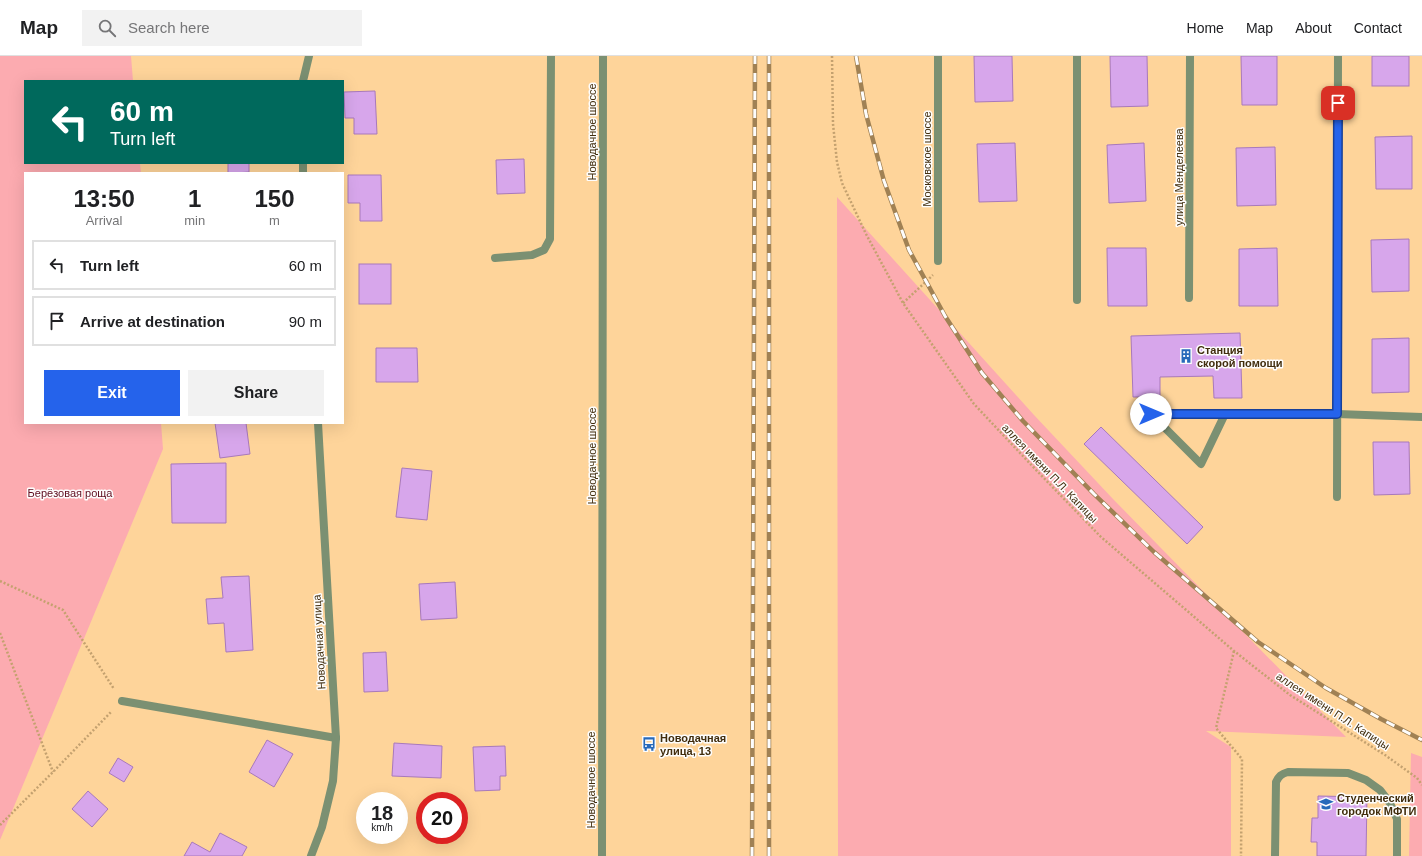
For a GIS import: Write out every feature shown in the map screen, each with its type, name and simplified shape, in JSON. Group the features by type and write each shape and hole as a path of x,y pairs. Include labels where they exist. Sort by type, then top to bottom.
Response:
{"street":[{"path":"303,80 309,56"},
{"path":"494,258 532,255 544,250 550,239 551,56"},
{"name":"Новодачное шоссе","path":"602,856 603,56"},
{"name":"Московское шоссе","path":"938,56 938,261"},
{"path":"1077,56 1077,300"},
{"name":"улица Менделеева","path":"1189,298 1190,56"},
{"path":"1337,497 1338,56"},
{"path":"1225,414 1201,464 1151,414 1195,414 1225,414 1337,414 1422,417"},
{"name":"Новодачная улица","path":"311,856 322,828 333,781 336,738 318,424"},
{"path":"122,701 336,738"},
{"path":"1275,856 1276,782 1279,776 1288,772 1348,772 1366,780 1380,790 1390,803 1397,819 1397,856"}],"path":[{"name":"аллея имени П.Л. Капицы","path":"832,56 833,124 837,162 842,183 866,234 903,303 974,404 1102,537 1234,651 1290,695 1385,755 1417,778 1422,785"},
{"path":"903,303 933,277 938,261"},
{"path":"0,580 63,610 122,701 0,825"},
{"path":"0,633 53,772"},
{"path":"1234,651 1216,728 1242,760 1241,856"}],"green space":[{"name":"Берёзовая роща","path":"0,56 131,56 133,80 24,80 24,164 140,164 141,172 24,172 24,424 161,424 163,449 0,840"},
{"path":"837,197 1034,415 1113,499 1346,737 1206,731 1231,747 1231,856 838,856"},
{"path":"1411,753 1422,757 1422,856 1409,856"}],"building":[{"path":"974,56 1012,56 1013,101 975,102"},
{"path":"1110,56 1147,56 1148,106 1111,107"},
{"path":"1241,56 1277,56 1277,105 1242,105"},
{"path":"1372,56 1409,56 1409,86 1372,86"},
{"path":"375,91 377,134 354,134 354,118 345,118 344,92"},
{"path":"1412,136 1412,189 1376,189 1375,137"},
{"path":"1015,143 1017,201 979,202 977,144"},
{"path":"1144,143 1146,201 1109,203 1107,145"},
{"path":"1275,147 1276,205 1237,206 1236,148"},
{"path":"524,159 525,193 497,194 496,160"},
{"path":"228,164 249,164 249,172 228,172"},
{"path":"348,175 381,175 382,221 360,221 360,203 348,203"},
{"path":"1409,239 1409,291 1372,292 1371,240"},
{"path":"1107,248 1146,248 1147,306 1108,306"},
{"path":"1277,248 1278,306 1239,306 1239,249"},
{"path":"359,264 391,264 391,304 359,304"},
{"name":"Станция скорой помощи","path":"1240,333 1242,398 1214,398 1213,376 1160,377 1160,397 1133,397 1131,336"},
{"path":"1409,338 1409,392 1372,393 1372,339"},
{"path":"376,348 417,348 418,382 376,382"},
{"path":"215,424 246,424 250,454 220,458"},
{"path":"1101,427 1203,527 1187,544 1084,444"},
{"path":"1373,442 1409,442 1410,494 1374,495"},
{"path":"226,463 226,523 172,523 171,464"},
{"path":"402,468 432,471 427,520 396,517"},
{"path":"249,576 253,650 226,652 224,623 208,624 206,599 223,598 221,577"},
{"path":"455,582 457,618 421,620 419,584"},
{"path":"386,652 388,691 364,692 363,653"},
{"path":"267,740 293,754 274,787 249,772"},
{"path":"394,743 442,746 441,778 392,776"},
{"path":"505,746 506,776 500,776 500,790 475,791 473,747"},
{"path":"118,758 133,767 124,782 109,773"},
{"path":"88,791 108,809 92,827 72,809"},
{"path":"1318,796 1367,797 1366,856 1317,856 1317,842 1311,842 1312,818 1318,818"},
{"path":"220,833 247,847 242,856 184,856 192,842 210,852"}],"railway":[{"path":"752,856 755,56"},
{"path":"769,56 769,856"},
{"path":"856,56 866,114 884,181 909,250 945,316 982,373 1023,421 1094,494 1154,552 1258,642 1326,688 1422,740"}],"place":[{"name":"Станция скорой помощи","path":"1186,356"},
{"name":"Новодачная улица, 13","path":"649,744"},
{"name":"Студенческий городок МФТИ","path":"1326,804"}],"route":[{"path":"1151,414 1337,414 1338,103"}]}
